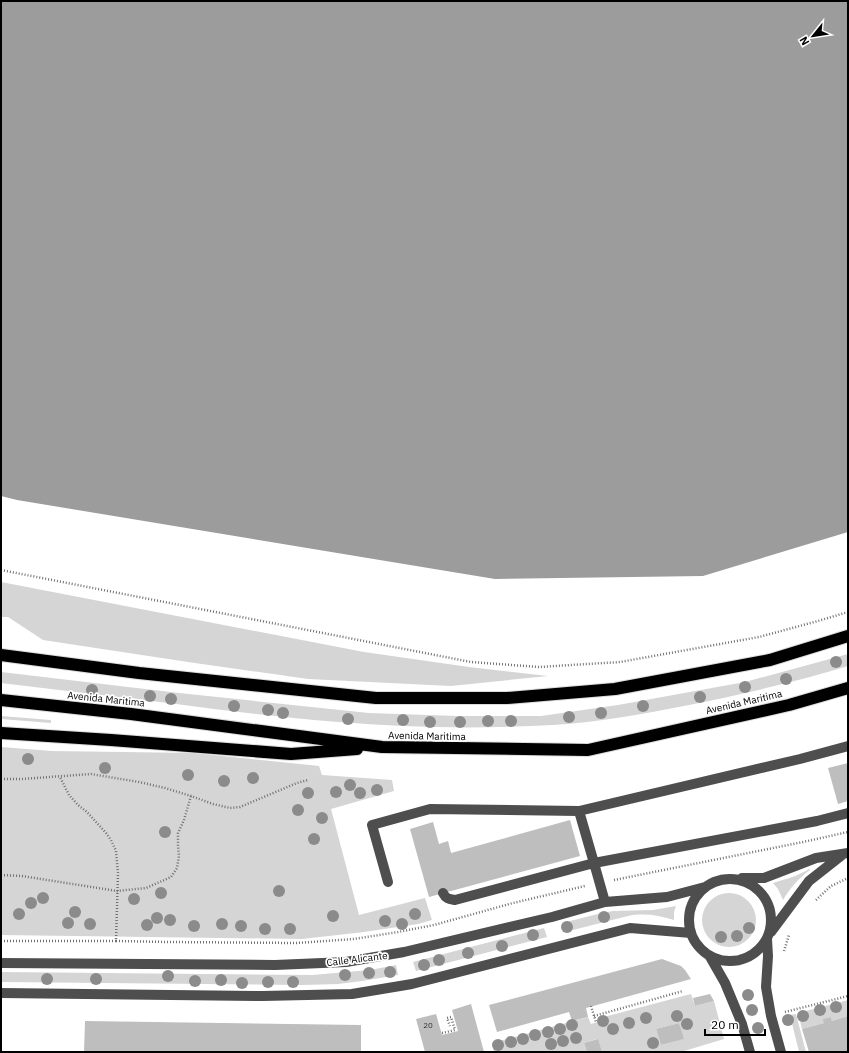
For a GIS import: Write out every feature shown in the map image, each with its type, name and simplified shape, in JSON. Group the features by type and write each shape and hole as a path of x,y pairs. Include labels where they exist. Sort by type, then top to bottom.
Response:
{"highway":[{"path":"1,655 139,673 376,698 507,698 615,689 770,660 848,636"},
{"name":"Avenida Maritima","path":"1,700 131,714 382,747 588,750 789,705 848,688"},
{"path":"1,733 291,754 382,747"}],"street":[{"path":"388,882 372,825 430,809 579,811 800,759 848,746"},
{"path":"579,811 605,902"},
{"path":"443,893 445,897 455,900 594,863 817,821 848,813"},
{"path":"750,1052 742,1024 725,983 709,956 698,946 691,933 689,921 691,908 696,896 705,887 718,880 734,878 764,878 816,858 847,853"},
{"path":"709,956 723,960 738,961 751,956 762,946 809,881 847,853"},
{"path":"734,878 748,882 761,891 769,904 772,919 768,936 766,987 771,1016 781,1052"},
{"name":"Calle Alicante","path":"1,963 275,965 346,962 404,952 552,917 605,902 667,897 705,887"},
{"path":"1,993 263,996 352,994 412,984 630,928 691,933"}],"path":[{"path":"1,570 471,662 539,667 620,662 695,649 758,637 848,612"},
{"path":"1,779 60,777 92,774 165,788 230,808 240,807 297,783 308,780"},
{"path":"1,941 116,941 118,873 116,851 112,840 87,812 69,795 60,777"},
{"path":"1,875 22,876 117,891 146,888 172,877 177,868 179,856 178,833 184,820 191,796"},
{"path":"813,902 831,886 848,878"},
{"path":"783,953 790,932"},
{"path":"594,1016 683,991"},
{"path":"783,1006 784,1013 848,996"},
{"path":"591,1006 596,1022"},
{"path":"442,1033 455,1030 451,1017 448,1018 450,1026"}],"shaded area":[{"path":"1,1 848,1 848,532 703,576 495,579 17,500 1,496"},
{"path":"1,582 364,652 469,667 548,676 451,686 308,679 43,640 8,617 1,617"},
{"path":"848,654 848,666 749,692 655,712 570,724 526,726 419,727 365,724 257,714 1,683 1,672 369,713 457,716 541,716 618,705 745,682"},
{"path":"1,716 51,720 51,723 1,719"},
{"path":"1,747 52,751 194,753 319,766 322,775 392,780 394,791 331,809 359,915 425,898 432,920 418,924 364,932 302,939 1,935"},
{"path":"809,869 810,870 792,887 783,900 778,889 773,883"},
{"path":"724,893 734,893 744,897 752,905 756,915 756,925 752,935 744,943 734,947 724,947 714,943 706,935 702,925 702,915 706,905 714,897"},
{"path":"676,906 674,920 651,915 634,915 565,932 562,923 613,911 653,910"},
{"path":"544,928 547,937 416,971 413,962"},
{"path":"396,965 398,975 338,984 303,985 1,982 1,972 312,975 370,970"},
{"path":"691,994 695,1006 714,1001 724,1039 681,1052 602,1052 597,1039 584,1043 587,1052 494,1052 492,1043 588,1017 591,1024 601,1021 600,1018","holes":["679,1023 683,1039 661,1045 656,1029"]},
{"path":"848,1000 848,1016 832,1021 831,1017 824,1019 824,1023 802,1029 798,1013"},
{"path":"796,1014 806,1052 799,1052 790,1015"}],"building":[{"path":"848,763 848,801 838,804 828,768"},
{"path":"570,820 580,856 429,897 410,829 433,822 439,844 448,841 451,853"},
{"path":"662,959 681,966 691,979 586,1008 588,1017 572,1021 569,1012 497,1032 489,1005"},
{"path":"710,994 714,1001 695,1006 693,998"},
{"path":"471,1004 484,1052 425,1052 416,1019 436,1014 442,1035 458,1031 452,1010"},
{"path":"848,1016 848,1052 809,1052 802,1029 824,1023 823,1019 831,1017 832,1021"},
{"path":"85,1021 361,1025 361,1052 84,1052"},
{"path":"679,1023 684,1039 661,1045 656,1029"},
{"path":"598,1039 602,1052 587,1052 584,1043"}]}
